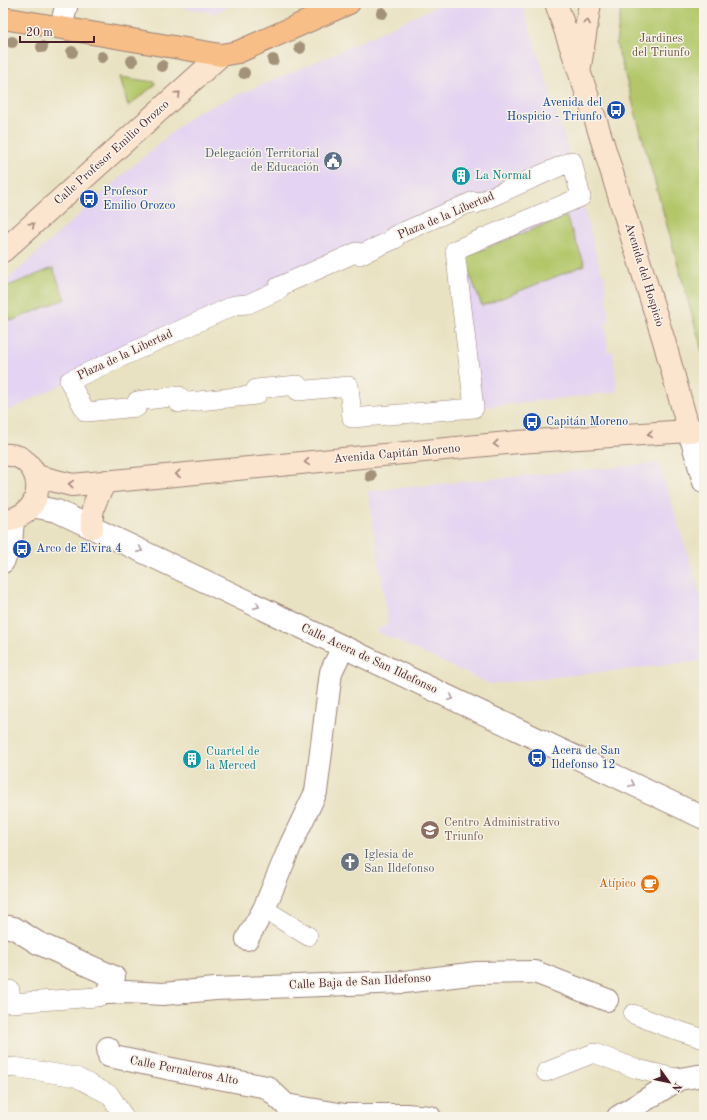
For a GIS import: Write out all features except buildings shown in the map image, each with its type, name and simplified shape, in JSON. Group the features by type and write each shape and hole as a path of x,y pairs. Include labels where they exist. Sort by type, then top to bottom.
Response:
{"main road":[{"path":"3,18 221,55 238,52 349,3"},
{"name":"Avenida del Hospicio","path":"556,3 580,69 664,341 697,431"},
{"name":"Avenida del Hospicio","path":"580,69 590,3"},
{"name":"Calle Profesor Emilio Orozco","path":"3,251 221,55"},
{"name":"Avenida Capitán Moreno","path":"36,476 72,485 518,442 697,431"},
{"path":"3,455 14,456 24,460 31,467 36,476 38,486 37,494 32,506 26,513 8,520"},
{"path":"92,527 91,516 95,500 106,481"}],"street":[{"path":"61,27 67,3"},
{"name":"Plaza de la Libertad","path":"572,161 582,197 455,250 474,408 352,418 349,386 298,391 298,385 256,388 257,395 179,403 179,396 137,401 137,407 86,412 69,381 235,305 248,304 279,290 278,287 357,252 359,255 395,239 394,236 474,201 475,204 572,161"},
{"name":"Avenida del Hospicio","path":"697,431 704,482"},
{"name":"Calle Acera de San Ildefonso","path":"32,506 57,511 92,527 704,818"},
{"path":"7,553 8,520"},
{"path":"247,939 264,909 291,844 316,792 332,672 343,647"},
{"path":"264,909 308,936"},
{"path":"3,926 14,928 38,943 114,977 108,993 97,997 10,1004 10,990 3,990"},
{"name":"Calle Baja de San Ildefonso","path":"108,993 127,992 163,994 215,989 396,983 477,973 535,972 607,1000"},
{"path":"633,1014 704,1039"},
{"name":"Calle Pernaleros Alto","path":"108,1048 109,1056 267,1087 290,1099 345,1116 406,1115 430,1117"},
{"path":"546,1072 594,1053 637,1069 679,1079 704,1075"},
{"path":"3,1069 14,1067 76,1077 110,1095 124,1117"},
{"path":"618,1117 679,1079"}],"shaded area":[{"path":"156,3 236,3 215,13"},
{"path":"444,3 515,3 523,7 572,161 69,381 8,411 3,392 3,284 126,172 195,113 323,59"},
{"path":"581,197 601,273 604,273 609,321 605,322 608,352 613,351 617,392 474,408 455,250"},
{"path":"659,463 704,606 704,661 490,684 376,631 388,624 368,491"}],"green space":[{"name":"Jardines del Triunfo","path":"623,3 704,3 704,358 616,43"},
{"path":"120,77 155,82 155,85 128,106"},
{"path":"566,216 585,265 482,306 463,257"},
{"path":"53,268 65,299 11,321 3,301 3,288"}],"place":[{"name":"Avenida del Hospicio - Triunfo","path":"616,110"},
{"name":"Delegación Territorial de Educación","path":"333,161"},
{"name":"La Normal","path":"461,176"},
{"name":"Profesor Emilio Orozco","path":"89,199"},
{"name":"Capitán Moreno","path":"532,422"},
{"name":"Arco de Elvira 4","path":"22,549"},
{"name":"Acera de San Ildefonso 12","path":"537,758"},
{"name":"Cuartel de la Merced","path":"192,759"},
{"name":"Centro Administrativo Triunfo","path":"430,830"},
{"name":"Iglesia de San Ildefonso","path":"350,862"},
{"name":"Atípico","path":"650,884"}]}
